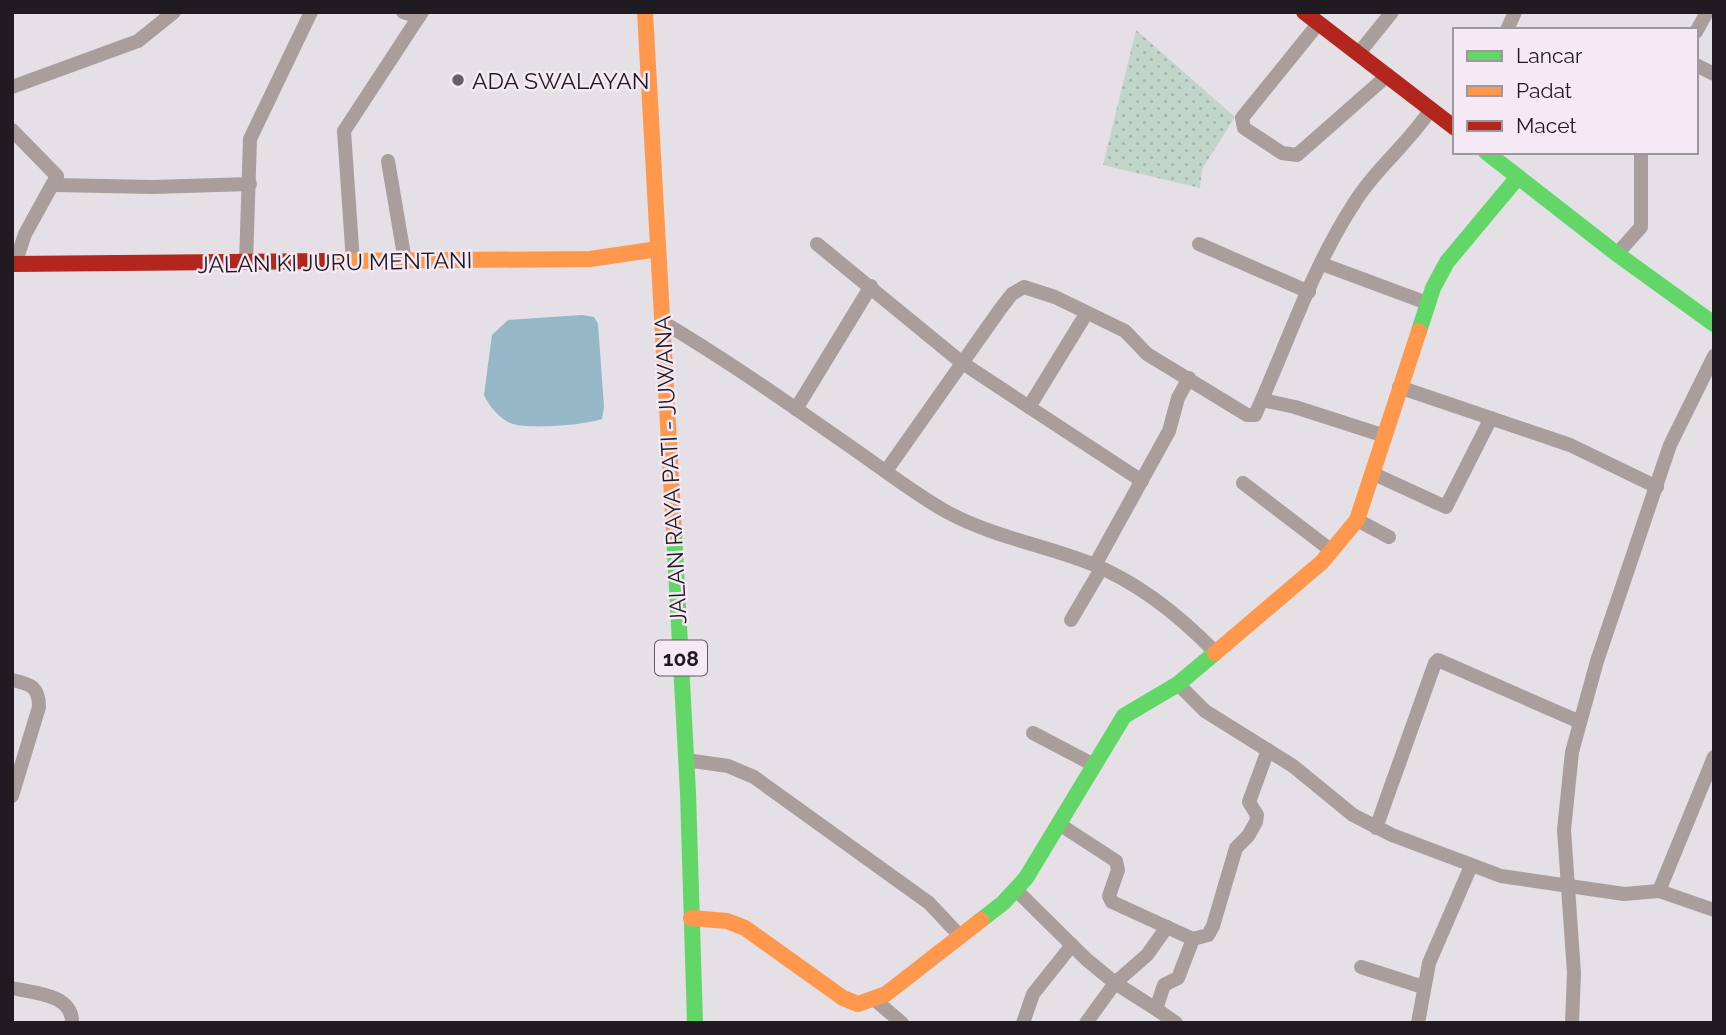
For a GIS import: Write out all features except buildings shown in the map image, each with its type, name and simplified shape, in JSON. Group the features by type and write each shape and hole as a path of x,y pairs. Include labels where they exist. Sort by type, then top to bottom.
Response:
{"street":[{"path":"12,87 138,41 174,12"},
{"path":"246,263 250,139 311,12"},
{"path":"353,262 344,131 420,15 403,12"},
{"name":"JALAN RAYA PATI - JUWANA","path":"645,12 686,760 695,1023"},
{"path":"1304,12 1453,126"},
{"path":"1359,53 1392,12"},
{"path":"1508,28 1515,12"},
{"path":"1698,29 1707,12"},
{"path":"1318,24 1242,118 1244,128 1282,153 1297,155 1388,75"},
{"path":"1698,66 1714,74"},
{"path":"886,471 961,362 1019,288 1030,287 1125,331 1147,354 1247,415 1255,415 1295,318 1365,187 1415,134 1431,109"},
{"path":"12,130 58,176 31,222 14,264"},
{"path":"1489,154 1617,254 1714,324"},
{"path":"1617,254 1638,232 1642,223 1641,154"},
{"path":"388,161 405,261"},
{"path":"691,918 727,921 745,928 843,998 858,1004 875,1000 1003,903 1026,878 1124,716 1178,684 1310,574 1357,520 1427,303 1447,262 1518,177"},
{"path":"55,185 153,187 250,184"},
{"path":"817,244 961,362 1142,481"},
{"path":"1199,244 1309,292"},
{"name":"JALAN KI JURU MENTANI","path":"14,264 590,259 658,249"},
{"path":"1322,264 1427,303"},
{"path":"796,409 871,286"},
{"path":"1029,407 1086,314"},
{"path":"661,321 714,352 950,513 1033,546 1098,567 1154,598 1185,621 1215,652"},
{"path":"1572,1023 1574,973 1566,887 1566,794 1580,722 1597,661 1670,445 1714,356"},
{"path":"1071,620 1169,431 1178,398 1189,378"},
{"path":"1399,387 1570,444 1657,487"},
{"path":"1262,400 1295,407 1385,436"},
{"path":"1374,474 1445,507 1492,418"},
{"path":"1242,483 1332,551"},
{"path":"1357,520 1389,537"},
{"path":"1376,828 1437,661 1443,660 1580,722"},
{"path":"12,680 28,683 39,694 39,708 12,796"},
{"path":"1178,684 1205,712 1268,750 1353,815 1376,828 1501,876 1624,894 1659,891 1714,910"},
{"path":"1033,733 1093,764"},
{"path":"1059,824 1112,855 1118,870 1109,896 1112,902 1193,939 1209,935 1236,848 1248,836 1256,822 1257,816 1249,802 1268,750"},
{"path":"1659,891 1714,757"},
{"path":"686,760 728,766 754,777 929,904 961,937"},
{"path":"1418,1023 1423,987 1435,946 1471,866"},
{"path":"1015,889 1115,983 1177,1023"},
{"path":"1086,1023 1115,983 1147,955 1167,927"},
{"path":"1156,1009 1164,985 1178,978 1193,939"},
{"path":"1023,1023 1033,994 1072,945"},
{"path":"1361,967 1423,987"},
{"path":"12,988 60,999 68,1006 72,1023"},
{"path":"875,1000 902,1023"}],"green space":[{"path":"1136,30 1235,117 1202,169 1200,188 1103,165"}],"water":[{"path":"582,315 594,317 598,324 604,407 602,419 569,425 542,426 518,425 502,418 484,395 492,335 508,320"}],"traffic: fast":[{"path":"1489,154 1617,254 1714,324"},
{"path":"1419,331 1433,288 1447,262 1518,177"},
{"path":"674,533 688,793 695,1023"},
{"path":"981,920 1003,903 1026,878 1124,716 1178,684 1215,653"}],"traffic: slow":[{"path":"645,12 674,533"},
{"path":"329,261 590,259 658,249"},
{"path":"1215,653 1322,562 1357,520 1419,331"},
{"path":"691,918 727,921 745,928 843,998 858,1004 886,994 981,920"}],"traffic: jam":[{"path":"1304,12 1453,126"},
{"path":"12,264 329,261"}],"place":[{"name":"ADA SWALAYAN","path":"458,80"}]}
